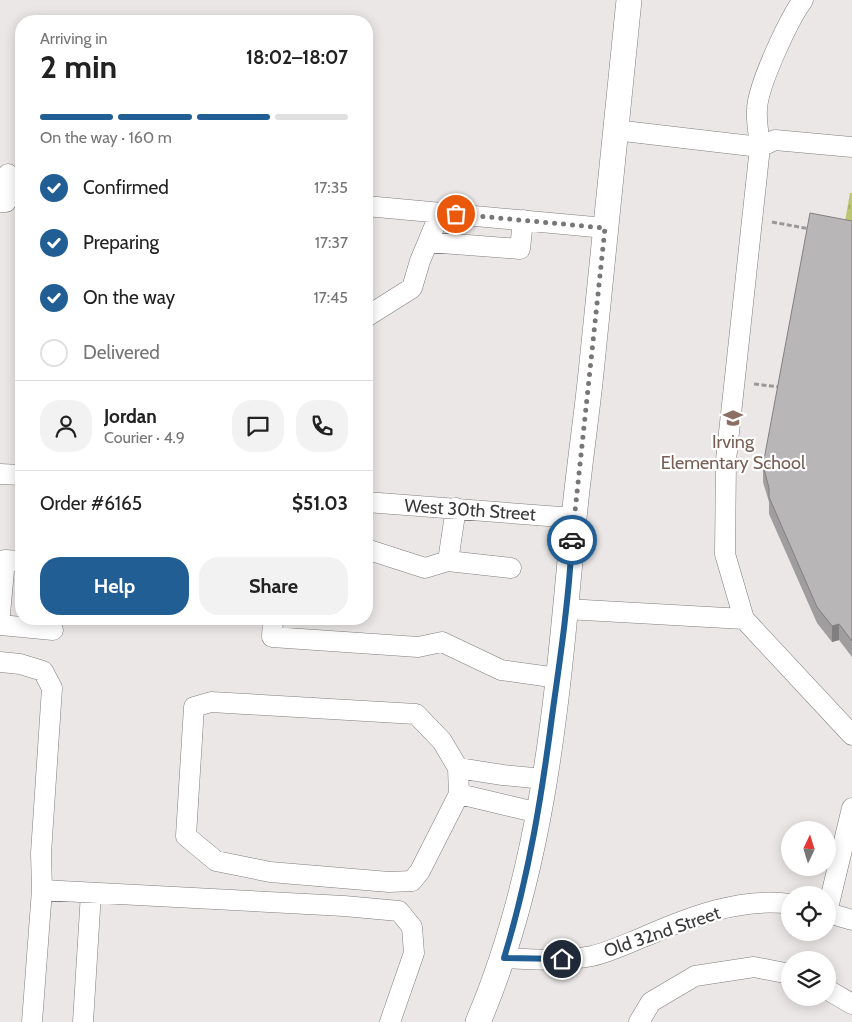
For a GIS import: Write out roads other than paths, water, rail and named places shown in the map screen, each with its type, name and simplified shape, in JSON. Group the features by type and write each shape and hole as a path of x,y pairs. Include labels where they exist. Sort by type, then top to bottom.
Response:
{"main road":[{"path":"478,1022 504,958 526,883 539,813 566,609 629,0"}],"street":[{"path":"803,0 795,11 765,80 756,108 760,147 726,460 725,554 744,619 852,736"},
{"path":"615,130 760,147 775,140 852,147"},
{"path":"9,202 10,174"},
{"path":"373,207 605,228"},
{"path":"373,313 412,288 440,213"},
{"path":"428,242 520,249 523,220"},
{"path":"0,474 15,475"},
{"name":"West 30th Street","path":"373,502 574,518"},
{"path":"448,561 456,508"},
{"path":"373,551 425,568 448,561 511,568"},
{"path":"0,614 5,560 15,561"},
{"path":"566,609 744,619"},
{"path":"0,625 53,630"},
{"path":"273,625 272,637 418,647 442,642 501,670 558,678"},
{"path":"0,662 20,664 43,671 52,688 41,853 42,890 32,1022"},
{"path":"211,702 416,714 442,741 458,768 459,794 420,871 412,881 390,882 270,872 216,860 186,836 194,707 211,702"},
{"path":"458,768 544,779"},
{"path":"459,794 539,813"},
{"path":"833,886 852,808"},
{"path":"42,890 344,906 399,911 412,927 414,953 390,1022"},
{"path":"83,1022 91,893"},
{"name":"Old 32nd Street","path":"504,958 562,959 593,956 669,926 718,911 751,904 781,904"},
{"path":"836,915 852,920"},
{"path":"639,1022 650,1002 696,976 754,966 781,972"},
{"path":"836,995 852,1004"}],"place":[{"name":"Irving Elementary School","path":"733,418"}]}
